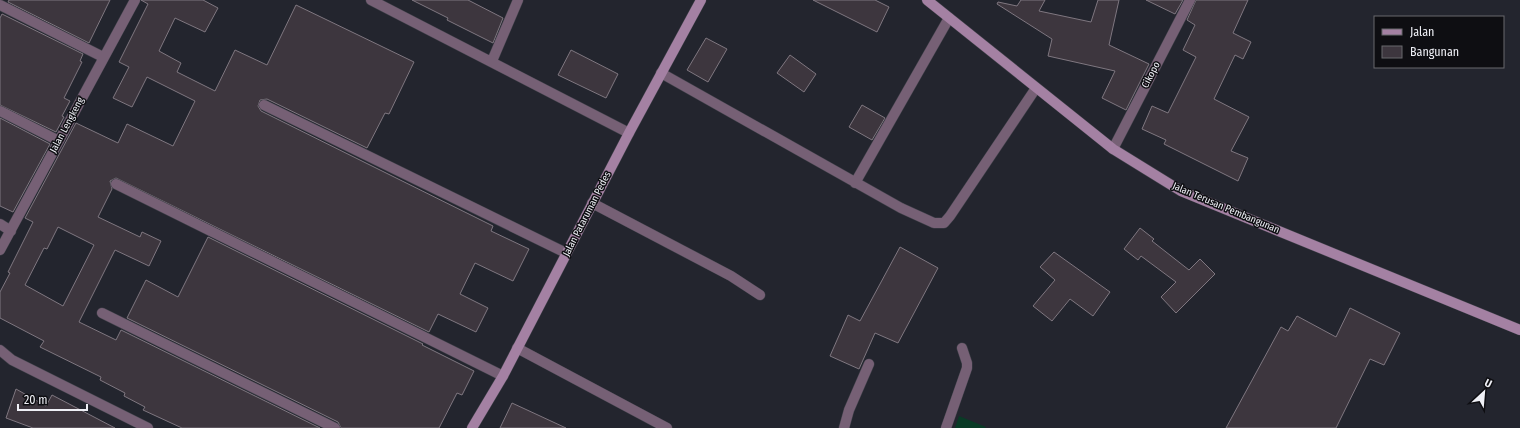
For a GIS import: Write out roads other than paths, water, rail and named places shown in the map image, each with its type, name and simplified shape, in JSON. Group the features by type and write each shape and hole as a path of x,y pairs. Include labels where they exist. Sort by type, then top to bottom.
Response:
{"street":[{"name":"Jalan Lengkeng","path":"0,250 135,0"},
{"path":"371,0 385,3 629,133"},
{"path":"492,61 518,0"},
{"name":"Jalan Pataruman Pedes","path":"472,428 503,376 592,203 701,0"},
{"name":"Jalan Terusan Pembangunan","path":"927,0 1113,149 1180,191 1520,330"},
{"name":"Cikopo","path":"1113,149 1190,0"},
{"path":"0,5 103,57"},
{"path":"855,183 949,18"},
{"path":"661,73 855,183 901,208 934,223 944,223 1036,88"},
{"path":"264,105 566,253"},
{"path":"0,111 58,141"},
{"path":"116,184 503,376"},
{"path":"592,203 731,276 760,295"},
{"path":"0,224 11,231"},
{"path":"102,313 335,428"},
{"path":"517,348 667,428"},
{"path":"946,428 967,368 968,363 962,348"},
{"path":"0,350 12,360 148,428"},
{"path":"844,428 849,410 869,364"}]}
